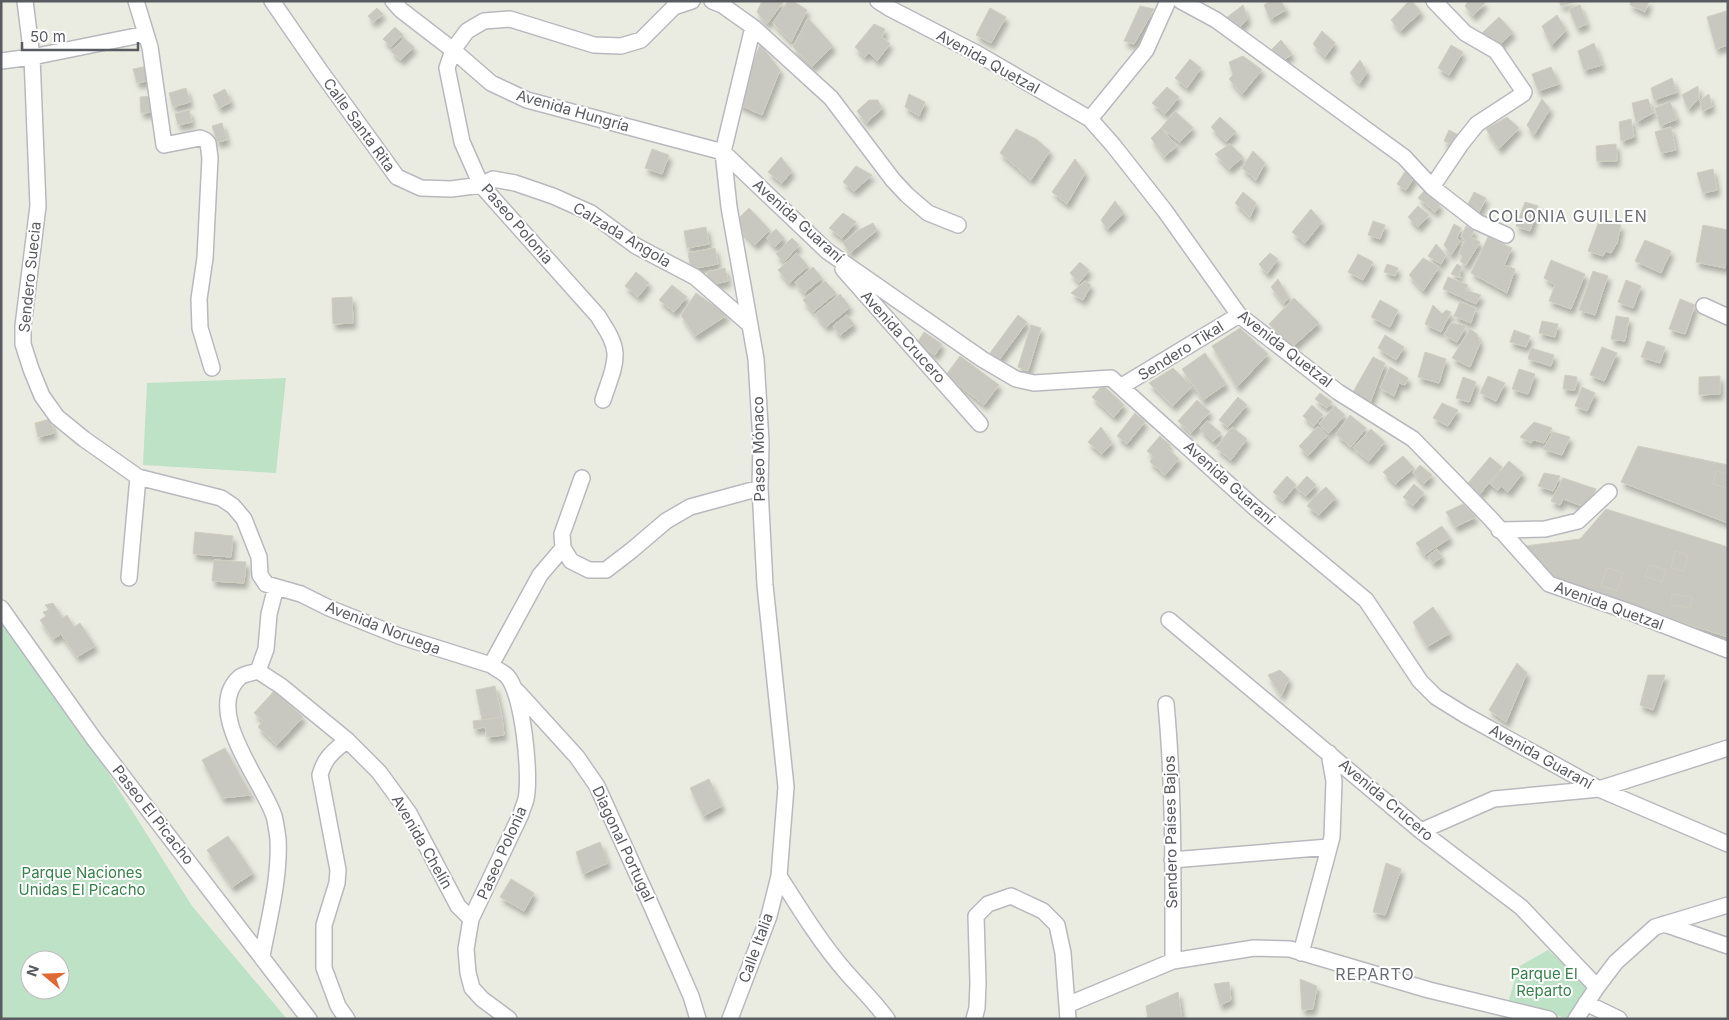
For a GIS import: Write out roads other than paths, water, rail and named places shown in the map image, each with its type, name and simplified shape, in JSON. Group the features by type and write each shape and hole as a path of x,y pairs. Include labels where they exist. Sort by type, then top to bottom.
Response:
{"street":[{"name":"Sendero Suecia","path":"25,1 32,57 38,206 23,326 23,344 42,396 57,417 84,439 138,477 221,498 233,506 244,519 259,557 260,575 266,584 276,587"},
{"path":"136,1 150,47 164,144 200,138 208,143 210,158 208,207 205,258 199,299 200,328 212,368"},
{"name":"Calle Santa Rita","path":"272,1 320,72 397,177 421,188 451,190 481,185"},
{"name":"Avenida Hungría","path":"393,1 401,10 453,50 491,83 527,100 723,152"},
{"path":"675,4 692,1"},
{"path":"712,1 722,5 754,27 830,98 893,180 907,195 928,213 958,226"},
{"name":"Avenida Quetzal","path":"878,1 978,54 1090,120 1113,145 1165,210 1239,315 1338,392 1413,439 1465,492 1549,584 1630,612 1728,650"},
{"path":"1090,120 1146,50 1168,1"},
{"path":"1181,1 1216,20 1404,158 1432,187 1477,222 1506,236"},
{"path":"1432,187 1477,124 1524,92 1496,51 1465,33 1434,1"},
{"name":"Paseo Polonia","path":"603,400 615,354 611,339 598,316 481,185 462,142 447,68 453,50 467,31 484,21 510,19 594,44 621,46 641,40 675,4"},
{"name":"Paseo Mónaco","path":"754,27 723,152 729,207 756,359 766,595 786,786 779,876"},
{"path":"1,62 146,34"},
{"name":"Avenida Guaraní","path":"723,152 827,251 982,359 1016,379 1034,383 1111,378 1122,386 1254,507 1366,600 1420,681 1436,697 1599,789 1728,844"},
{"name":"Calzada Angola","path":"481,185 493,179 515,183 553,196 591,213 636,246 695,278 750,324"},
{"name":"Avenida Crucero","path":"827,251 980,424"},
{"path":"1704,306 1728,317"},
{"name":"Sendero Tikal","path":"1122,386 1239,315"},
{"path":"129,578 138,477"},
{"path":"582,478 562,534 563,548 571,561 589,570 606,570 666,521 690,507 760,488"},
{"path":"1499,530 1545,529 1578,521 1609,492"},
{"path":"491,665 540,576 563,548"},
{"path":"262,956 276,886 278,840 274,816 234,737 227,710 230,692 240,677 258,671 266,649 269,614 276,587"},
{"name":"Avenida Noruega","path":"276,587 301,594 329,608 399,636 491,665"},
{"name":"Paseo El Picacho","path":"1,608 94,739 309,1019"},
{"name":"Avenida Crucero","path":"1169,620 1421,831 1521,907 1597,987"},
{"name":"Paseo Polonia","path":"471,919 513,831 526,799 524,738 515,690 507,676 491,665"},
{"name":"Avenida Chelín","path":"258,671 281,686 347,740 379,772 409,813 458,906 471,919"},
{"name":"Diagonal Portugal","path":"515,690 577,757 597,786 691,996 698,1019"},
{"name":"Sendero Países Bajos","path":"1166,704 1172,860 1173,961"},
{"path":"347,740 329,755 323,764 320,775 338,870 337,883 324,925 324,968 338,1006 347,1019"},
{"path":"1421,831 1494,799 1599,789 1728,748"},
{"path":"1301,953 1332,837 1334,781 1329,753"},
{"path":"1172,860 1330,847"},
{"path":"779,876 815,933 846,973 874,1001 887,1019"},
{"name":"Calle Italia","path":"730,1019 769,916 779,876"},
{"path":"974,1019 978,983 976,916 988,904 1011,896 1043,911 1057,925 1063,953 1068,1012 1173,961 1254,948 1290,949 1509,1014 1549,1019"},
{"path":"1576,1019 1616,962 1655,927 1728,905"},
{"path":"471,919 466,949 468,973 472,988 482,1000 505,1018"},
{"path":"1664,924 1728,946"},
{"path":"1586,1003 1619,1019"}],"district":[{"name":"COLONIA GUILLEN","path":"1568,216"},
{"name":"REPARTO","path":"1375,974"}],"park label":[{"name":"Parque Naciones Unidas El Picacho","path":"82,882"},
{"name":"Parque El Reparto","path":"1544,982"}]}
